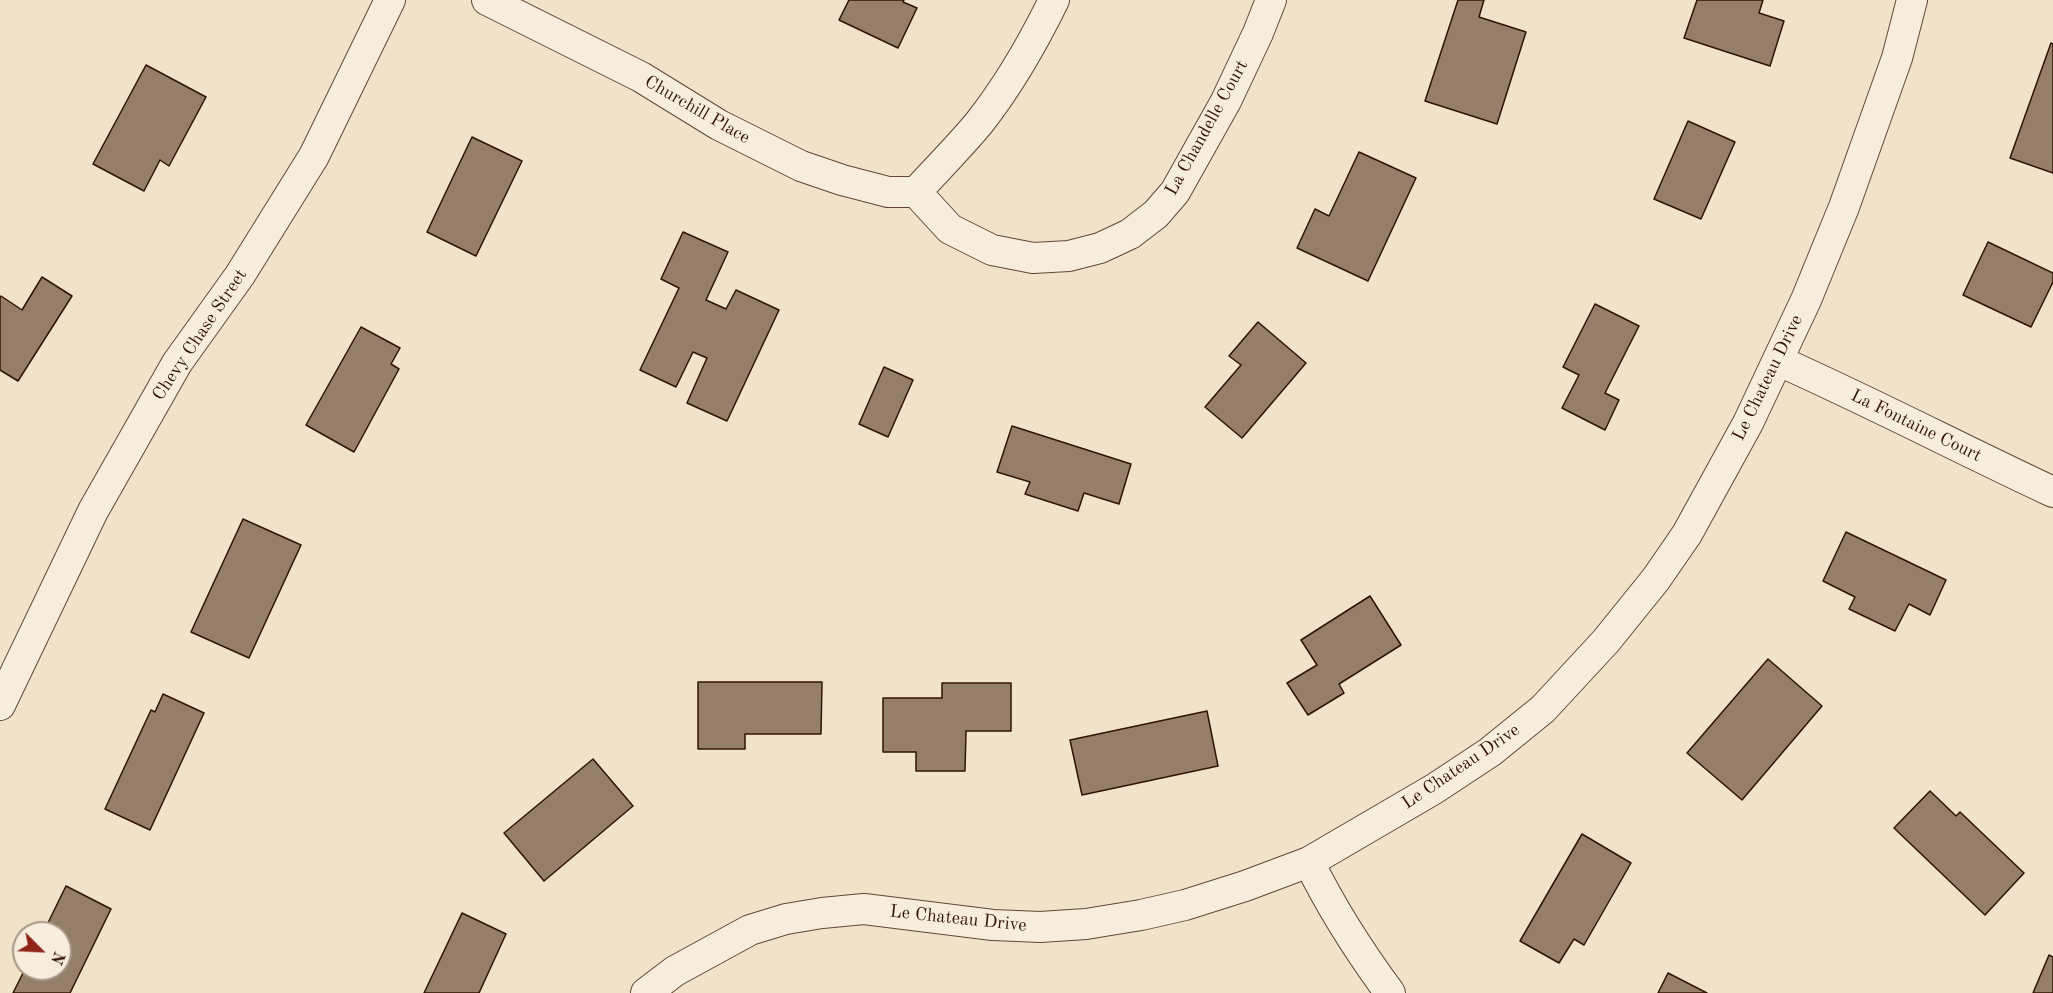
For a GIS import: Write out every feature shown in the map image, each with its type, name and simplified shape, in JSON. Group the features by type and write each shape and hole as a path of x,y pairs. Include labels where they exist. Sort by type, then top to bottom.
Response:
{"street":[{"name":"Chevy Chase Street","path":"0,705 93,511 177,363 240,275 314,156 390,0"},
{"name":"Churchill Place","path":"487,0 641,77 719,125 801,166 888,192 916,192"},
{"path":"916,192 978,123 1013,76 1054,0"},
{"name":"La Chandelle Court","path":"916,192 950,229 992,250 1033,258 1069,256 1100,248 1130,234 1156,214 1175,192 1226,101 1271,0"},
{"name":"Le Chateau Drive","path":"646,993 675,970 750,930 786,919 822,913 864,909 993,925 1040,927 1086,924 1185,905 1309,862 1434,789 1490,752 1551,700 1606,641 1656,579 1687,534 1748,423 1806,300 1844,207 1897,58 1912,0"},
{"name":"La Fontaine Court","path":"1779,361 2053,492"},
{"path":"1309,862 1331,906 1364,958 1390,993"}],"building":[{"path":"849,0 904,0 903,2 917,8 898,48 839,20"},
{"path":"1458,0 1484,0 1479,17 1526,32 1497,124 1425,101"},
{"path":"1697,0 1763,0 1759,13 1784,21 1770,66 1684,38"},
{"path":"2051,43 2053,44 2053,173 2010,158"},
{"path":"146,65 206,97 169,166 160,160 144,191 93,164"},
{"path":"1688,121 1735,142 1701,219 1654,199"},
{"path":"472,137 522,161 476,256 427,232"},
{"path":"1359,152 1416,178 1368,281 1297,248 1315,209 1329,216"},
{"path":"683,232 728,252 706,300 726,309 736,290 779,310 727,421 687,403 707,358 693,352 676,387 640,370 679,288 661,279"},
{"path":"1988,242 2053,273 2053,282 2031,327 1963,295"},
{"path":"42,277 72,296 18,381 0,370 0,298 1,296 22,310"},
{"path":"1595,304 1639,326 1605,393 1619,400 1605,430 1562,408 1579,375 1563,367"},
{"path":"1258,322 1306,363 1242,438 1205,407 1241,365 1229,356"},
{"path":"361,327 400,348 391,364 399,369 354,452 306,425"},
{"path":"884,367 913,380 888,437 859,424"},
{"path":"1012,426 1131,464 1119,504 1084,493 1078,511 1025,494 1030,482 997,472"},
{"path":"243,519 301,545 249,658 191,632"},
{"path":"1846,532 1946,580 1930,615 1909,604 1895,631 1849,609 1855,597 1823,581"},
{"path":"1370,596 1401,645 1339,684 1344,693 1308,715 1287,683 1317,665 1301,640"},
{"path":"1768,659 1822,706 1742,800 1687,753"},
{"path":"698,682 822,682 821,734 745,734 745,749 698,749"},
{"path":"942,683 1011,683 1011,731 966,731 965,771 916,771 916,752 883,752 883,698 942,698"},
{"path":"163,694 204,713 150,830 105,809 151,710 155,712"},
{"path":"1207,711 1218,766 1082,795 1070,740"},
{"path":"593,759 633,806 544,881 504,833"},
{"path":"1930,791 1956,816 1960,812 2024,873 1985,915 1894,828"},
{"path":"1582,834 1631,863 1584,945 1574,939 1559,963 1520,941"},
{"path":"66,886 111,909 70,993 13,993 19,981 72,981 72,921 49,921"},
{"path":"462,913 506,934 479,993 424,993"},
{"path":"2049,955 2053,957 2053,993 2033,993"},
{"path":"1668,973 1707,993 1658,993"}]}
